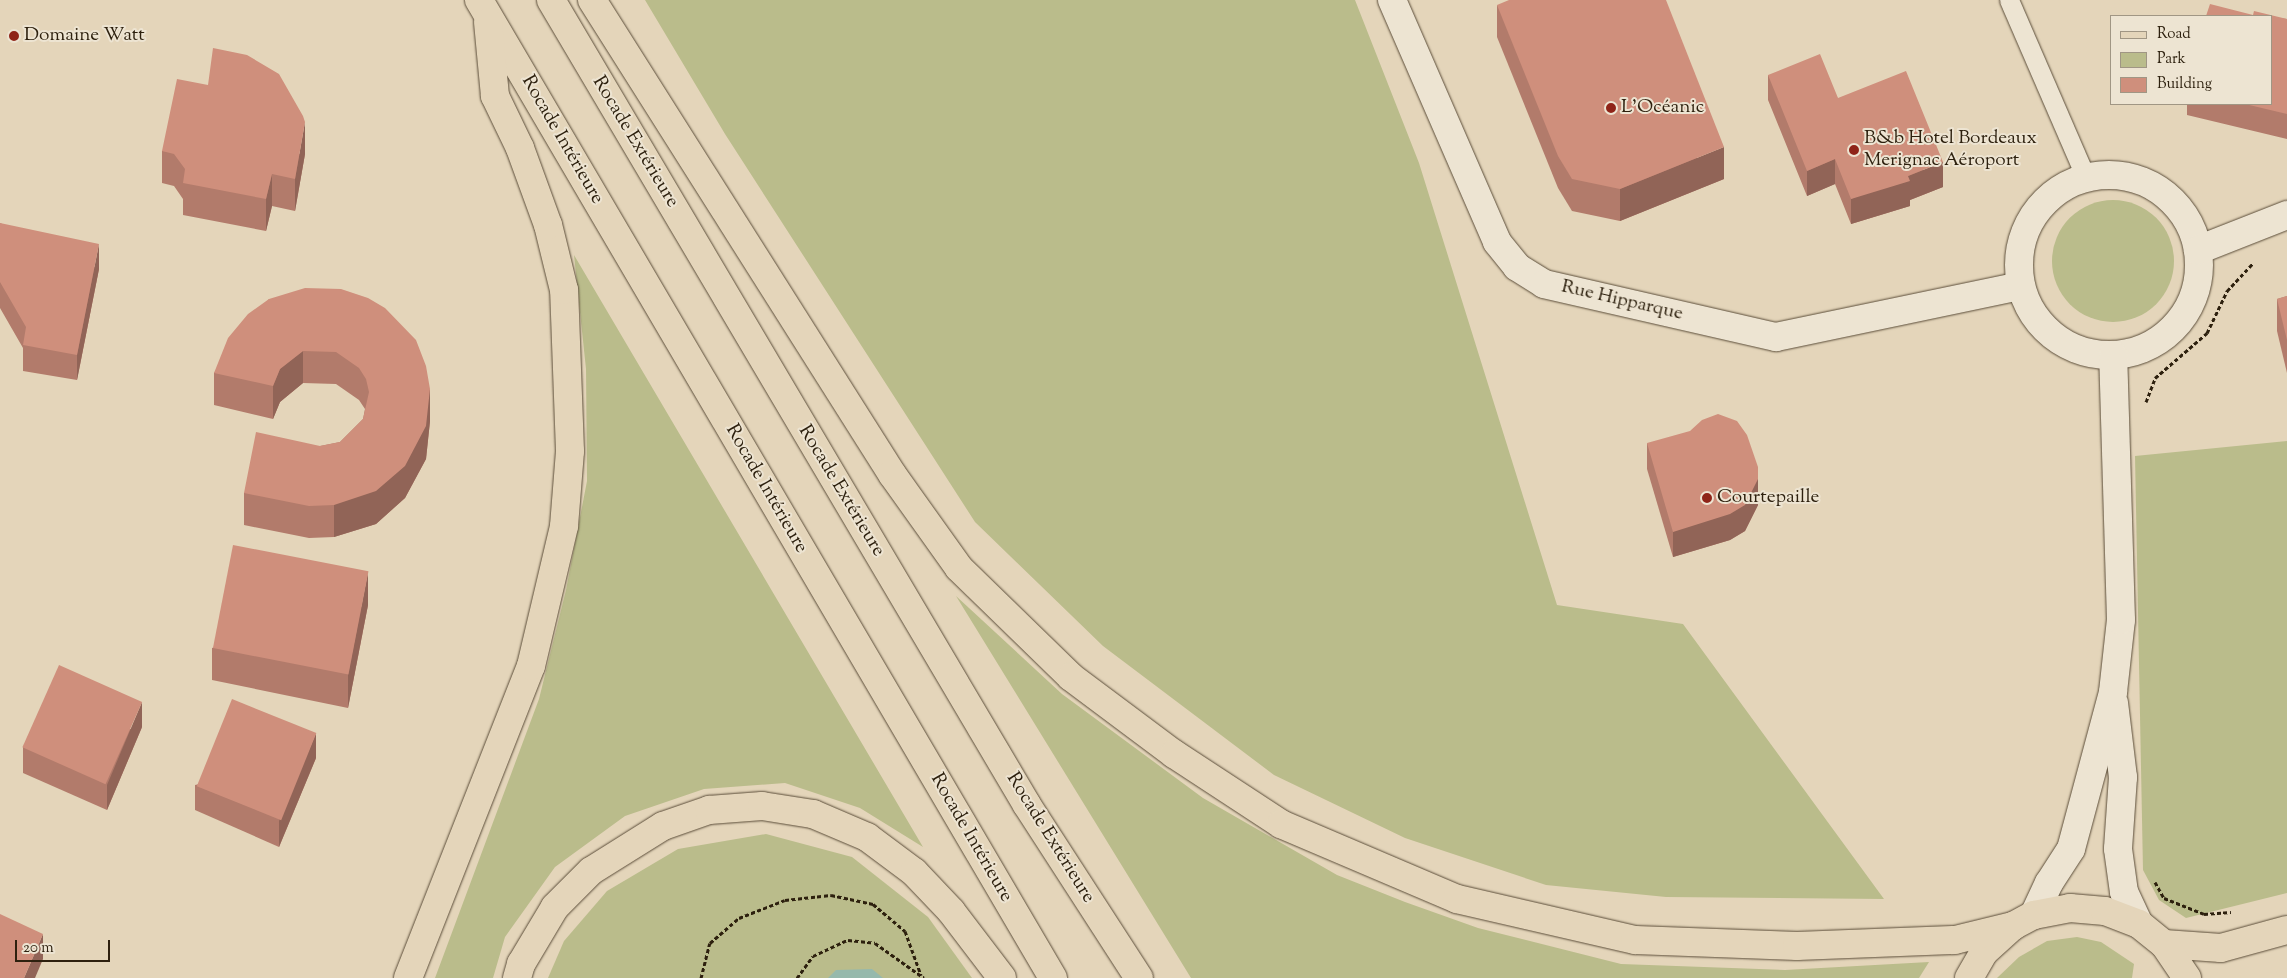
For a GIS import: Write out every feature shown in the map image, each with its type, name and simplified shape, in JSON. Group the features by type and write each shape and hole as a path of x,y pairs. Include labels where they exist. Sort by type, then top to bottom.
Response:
{"main road":[{"name":"Rocade Extérieure","path":"551,0 1027,805 1138,978"},
{"path":"592,0 892,474 959,568 1071,677 1174,754 1281,824 1457,899 1546,922 1635,940 1797,946 1955,940 2070,908 2106,910 2139,924 2164,944 2188,978"},
{"path":"427,978 521,730 531,666 564,526 570,451 564,299 548,225 520,148 495,96 483,7"},
{"name":"Rocade Intérieure","path":"483,7 1053,978"},
{"path":"408,978 531,666"},
{"path":"517,978 521,964 556,907 590,871 663,826 709,810 762,806 813,814 867,837 920,879 951,911 1002,978"},
{"path":"1969,978 1984,952 2023,921"},
{"path":"2164,944 2221,948 2287,930"}],"street":[{"name":"Rue Hipparque","path":"1392,0 1497,242 1517,267 1544,284 1776,337 2021,286"},
{"path":"2116,175 2145,182 2170,198 2189,222 2198,250 2198,281 2188,309 2169,332 2143,349 2114,356 2082,352 2054,338 2033,314 2021,286 2018,258 2025,231 2039,207 2060,189 2086,178 2116,175"},
{"path":"2198,250 2287,215"},
{"path":"2023,921 2071,848 2113,692 2121,620 2114,356"},
{"path":"2113,692 2123,778 2118,848 2124,892 2139,924"}],"lane":[{"path":"2008,0 2086,178"}],"path":[{"path":"2145,405 2155,378 2207,333 2227,291 2257,258"},
{"path":"2150,873 2164,898 2204,914 2238,911"},
{"path":"701,978 710,944 739,918 785,900 831,895 873,904 905,931 922,977"},
{"path":"797,978 813,956 848,940 876,943 922,977"}],"green space":[{"path":"645,0 1355,0 1419,163 1557,605 1683,624 1884,899 1666,897 1546,885 1405,838 1274,775 1103,646 975,522 725,134"},
{"path":"2113,200 2136,204 2156,218 2170,238 2174,261 2170,284 2156,304 2136,318 2113,322 2090,318 2070,304 2056,284 2052,261 2056,238 2070,218 2090,204"},
{"path":"574,255 923,847 860,808 785,783 704,789 625,816 555,867 505,937 493,978 435,978 539,699 566,590 587,481 586,369"},
{"path":"2287,441 2287,893 2186,918 2159,900 2143,870 2135,456"},
{"path":"956,596 1062,694 1203,798 1337,875 1405,902 1478,928 1621,964 1785,970 1929,962 1919,978 1191,978"},
{"path":"766,834 852,857 928,917 972,978 548,978 564,941 607,891 678,849"},
{"path":"2077,937 2101,942 2134,964 2132,978 1997,978 2019,957 2047,941"}],"shaded area":[{"path":"872,969 883,978 828,978 836,970"}],"building":[{"name":"L’Océanic","path":"1509,0 1666,0 1724,147 1620,189 1572,179 1558,156 1497,5"},
{"path":"2210,4 2253,15 2206,15"},
{"path":"2254,11 2270,15 2253,15"},
{"path":"2272,15 2287,19 2287,114 2249,105 2272,105"},
{"path":"213,48 247,55 279,74 303,116 305,122 295,179 272,174 266,199 183,183 185,169 174,154 162,151 177,79 208,85"},
{"name":"B&b Hotel Bordeaux Merignac Aéroport","path":"1820,54 1838,98 1906,71 1943,162 1908,176 1910,181 1851,199 1835,159 1807,171 1768,75"},
{"path":"0,223 99,244 77,355 23,345 26,327 0,282"},
{"path":"305,288 341,289 368,298 385,308 416,340 426,366 430,389 426,426 405,466 376,491 334,505 309,506 244,493 256,432 320,446 340,442 363,419 369,392 366,379 359,368 336,352 303,351 280,369 273,386 214,373 228,338 248,314 269,299"},
{"path":"2287,296 2287,340 2277,299"},
{"name":"Courtepaille","path":"1718,414 1737,421 1747,435 1758,467 1758,479 1745,505 1730,514 1673,532 1647,443 1690,431 1702,420"},
{"path":"233,545 368,571 348,674 213,648"},
{"path":"59,665 142,702 106,784 22,747"},
{"path":"232,699 316,733 281,820 197,786"},
{"path":"0,914 43,934 24,978 0,978"}],"place":[{"name":"Domaine Watt","path":"14,36"},
{"name":"L’Océanic","path":"1611,108"},
{"name":"B&b Hotel Bordeaux Merignac Aéroport","path":"1854,150"},
{"name":"Courtepaille","path":"1707,498"}]}
